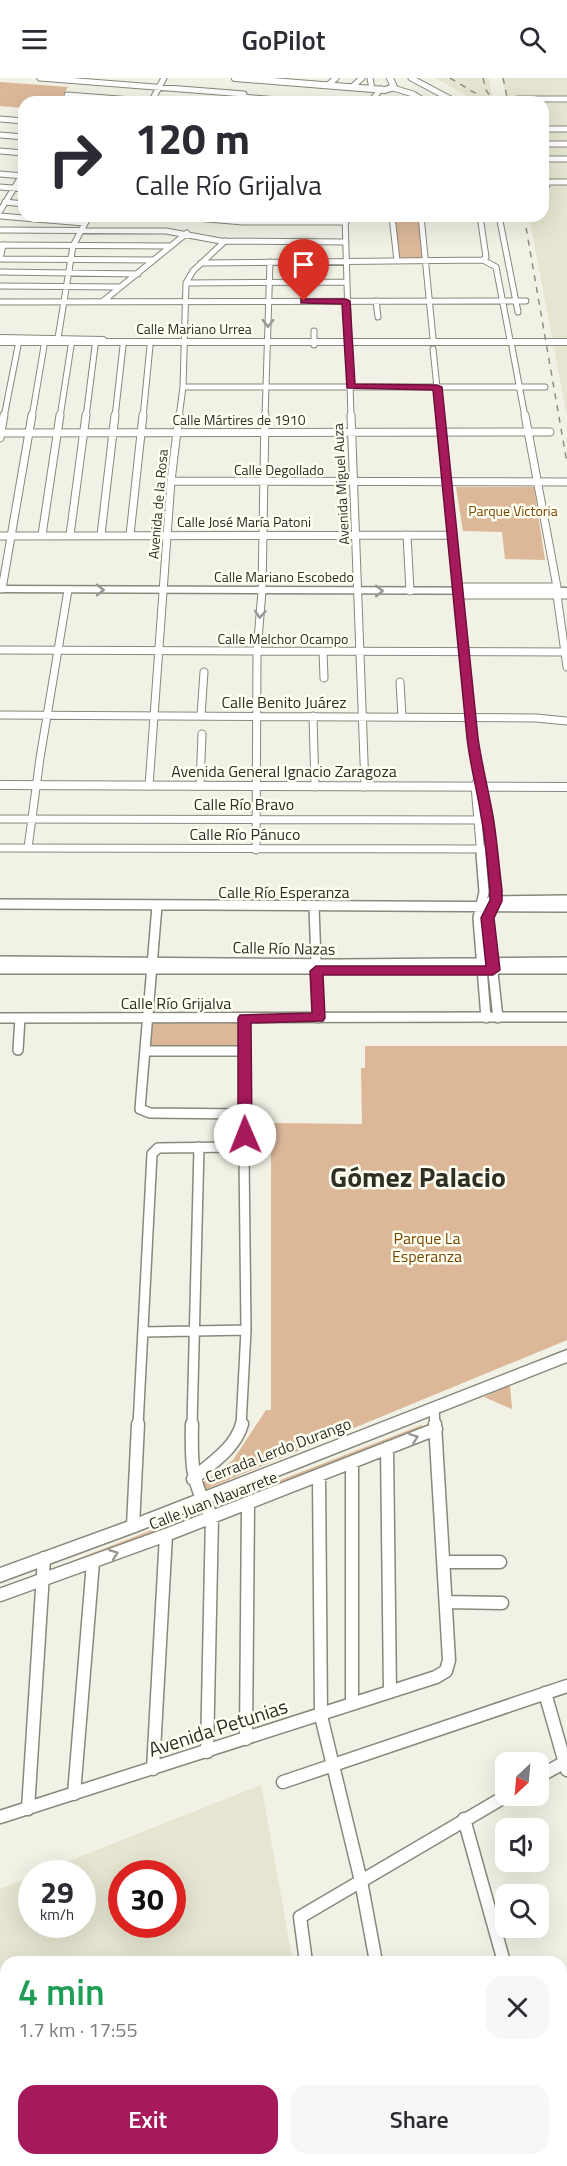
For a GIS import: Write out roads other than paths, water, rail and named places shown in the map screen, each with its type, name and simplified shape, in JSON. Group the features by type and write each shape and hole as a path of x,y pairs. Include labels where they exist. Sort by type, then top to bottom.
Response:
{"main road":[{"name":"Calle Mariano Urrea","path":"0,342 18,346 185,344"},
{"name":"Calle Mariano Urrea","path":"0,342 567,343"},
{"name":"Calle Mariano Escobedo","path":"1,589 562,592"},
{"name":"Cerrada Lerdo Durango","path":"0,1575 133,1526 567,1356"}],"street":[{"path":"40,78 77,79 227,96"},
{"path":"154,96 164,78"},
{"path":"236,78 372,89 393,88 416,96"},
{"path":"328,86 336,78"},
{"path":"352,87 362,78"},
{"path":"370,78 372,89"},
{"path":"390,78 393,88"},
{"path":"411,78 444,96"},
{"path":"77,79 67,95 79,96"},
{"path":"243,96 251,79"},
{"path":"375,96 381,89"},
{"path":"412,94 431,90"},
{"path":"549,100 567,99"},
{"path":"0,119 18,120"},
{"path":"549,129 567,129"},
{"path":"0,135 18,136"},
{"path":"549,144 567,144"},
{"path":"0,160 3,152 18,153"},
{"path":"549,159 567,159"},
{"path":"0,174 18,175"},
{"path":"0,211 4,199 18,182"},
{"path":"549,184 567,182"},
{"path":"0,187 18,188"},
{"path":"0,216 18,218"},
{"path":"58,338 73,246 84,223 72,222"},
{"path":"237,241 242,222"},
{"name":"Avenida Miguel Auza","path":"346,222 346,301 355,482 365,787"},
{"path":"393,222 397,261"},
{"path":"423,222 433,338"},
{"path":"481,222 486,257 483,260"},
{"path":"500,222 518,312"},
{"path":"0,230 166,231 225,241 346,242"},
{"path":"102,302 187,233"},
{"path":"186,283 201,263 225,241"},
{"path":"256,850 257,652 262,591 262,482 270,282 266,242"},
{"path":"154,260 0,259 2,245 171,246"},
{"path":"201,263 483,260 496,267 510,340"},
{"path":"0,272 138,274"},
{"path":"186,283 346,282"},
{"name":"Avenida de la Rosa","path":"149,786 171,481 183,387 186,283"},
{"path":"0,286 120,287"},
{"path":"457,289 459,301"},
{"path":"376,301 378,317"},
{"path":"0,302 526,301"},
{"path":"314,331 314,344"},
{"path":"0,342 58,338 112,342"},
{"path":"0,435 18,346"},
{"path":"1,589 44,346"},
{"path":"42,536 70,346"},
{"path":"70,535 96,346"},
{"path":"101,535 123,346"},
{"path":"130,535 150,346"},
{"path":"512,348 527,432 562,592 567,667"},
{"path":"433,349 478,784 477,820 481,905 478,918 486,1018"},
{"path":"183,387 545,387"},
{"name":"Calle Mártires de 1910","path":"0,435 176,432 550,432"},
{"name":"Calle Degollado","path":"171,481 567,483"},
{"path":"407,535 410,591"},
{"name":"Calle José María Patoni","path":"0,536 452,535"},
{"path":"28,848 68,590"},
{"name":"Calle Melchor Ocampo","path":"0,650 566,652"},
{"path":"323,651 324,678"},
{"path":"201,716 204,672"},
{"path":"400,682 402,717"},
{"name":"Calle Benito Juárez","path":"0,715 362,716 567,721"},
{"path":"314,716 315,786"},
{"path":"200,786 202,734"},
{"path":"478,784 488,820 491,849 493,905 487,918 498,1018"},
{"name":"Avenida General Ignacio Zaragoza","path":"0,785 365,787 478,784 567,787"},
{"name":"Calle Río Bravo","path":"0,819 488,820"},
{"name":"Calle Río Pánuco","path":"0,848 491,849"},
{"name":"Calle Río Esperanza","path":"493,905 567,900"},
{"name":"Calle Río Esperanza","path":"0,904 567,907"},
{"path":"157,906 140,1106 142,1111 245,1114"},
{"path":"314,907 318,1018"},
{"name":"Calle Río Nazas","path":"0,961 152,965 567,969"},
{"name":"Calle Río Nazas","path":"493,967 567,962"},
{"name":"Calle Río Nazas","path":"0,969 152,965"},
{"name":"Calle Río Grijalva","path":"0,1018 567,1017"},
{"path":"18,1050 20,1018"},
{"path":"245,1018 245,1135"},
{"path":"145,1051 245,1051"},
{"path":"199,1147 191,1465 193,1479 201,1499 212,1517 207,1752"},
{"path":"133,1526 153,1151 158,1148 233,1147 244,1152 246,1330 243,1420 239,1435 224,1453 193,1479"},
{"path":"143,1332 246,1330"},
{"path":"435,1408 446,1602 502,1603"},
{"name":"Calle Juan Navarrete","path":"0,1595 166,1535 436,1429"},
{"path":"387,1448 390,1692"},
{"path":"352,1462 352,1704"},
{"path":"319,1475 321,1716 361,1881 375,1956"},
{"path":"246,1739 248,1503"},
{"path":"153,1769 166,1535"},
{"path":"28,1809 44,1558"},
{"path":"74,1794 93,1562"},
{"path":"444,1562 500,1562"},
{"name":"Avenida Petunias","path":"0,1817 321,1716 436,1677 446,1671 449,1660 446,1602"},
{"path":"283,1782 567,1686"},
{"path":"545,1694 566,1766 549,1773"},
{"path":"305,1956 300,1917 495,1802"},
{"path":"464,1819 502,1956"}],"railway":[{"path":"450,78 480,96"},
{"path":"483,78 490,96"},
{"path":"503,78 507,96"},
{"path":"525,222 567,463"}],"district":[{"name":"Gómez Palacio","path":"418,1177"}],"park label":[{"name":"Parque Victoria","path":"513,511"},
{"name":"Parque La Esperanza","path":"427,1247"}]}
